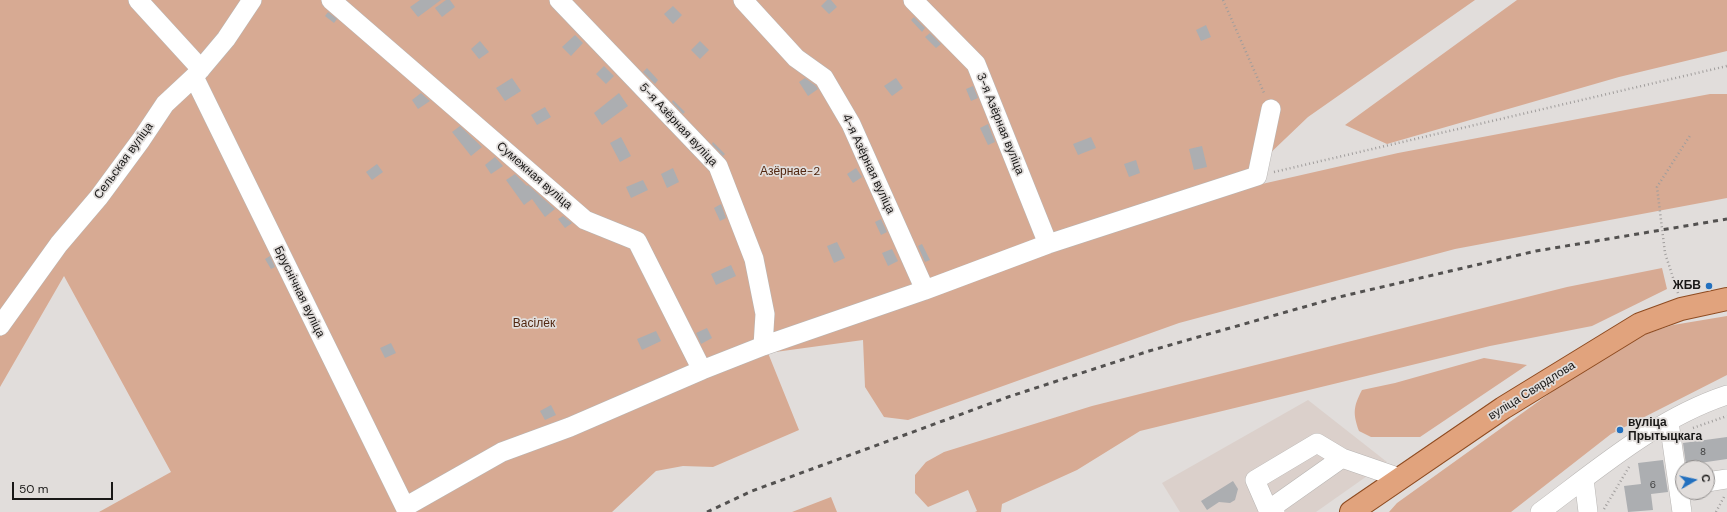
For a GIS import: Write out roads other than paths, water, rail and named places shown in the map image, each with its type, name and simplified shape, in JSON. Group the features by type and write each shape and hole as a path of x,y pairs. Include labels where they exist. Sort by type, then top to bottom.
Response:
{"main road":[{"name":"вуліца Свярдлова","path":"1358,510 1400,478 1503,408 1640,324 1681,309 1727,299"}],"street":[{"name":"Бруснічная вуліца","path":"138,0 197,73 405,507 502,452 570,427 702,370"},
{"name":"Сельская вуліца","path":"0,326 59,244 99,197 141,140 164,104 197,73 226,40 252,0"},
{"name":"Сумежная вуліца","path":"331,0 585,220 637,241 702,370"},
{"name":"5-я Азёрная вуліца","path":"559,0 718,166 754,258 765,314 764,346"},
{"name":"4-я Азёрная вуліца","path":"743,0 796,58 824,78 851,124 925,290"},
{"name":"3-я Азёрная вуліца","path":"913,0 976,64 1048,244"},
{"path":"702,370 764,346 925,290 1048,244 1257,176 1270,109"},
{"path":"1540,512 1630,445 1670,429 1708,401 1727,395"},
{"path":"1670,429 1676,460"},
{"path":"1269,512 1255,480 1317,443 1342,458 1400,478"},
{"path":"1275,512 1274,506 1342,458"},
{"path":"1584,480 1588,512"},
{"path":"1715,481 1727,480"},
{"path":"1682,500 1682,512"}],"railway":[{"path":"707,512 752,491 1008,397 1149,351 1339,297 1536,251 1727,219"}],"place":[{"name":"ЖБВ","path":"1709,286"},
{"name":"вуліца Прытыцкага","path":"1620,430"}],"park label":[{"name":"Азёрнае-2","path":"790,172"},
{"name":"Васілёк","path":"534,324"}]}
